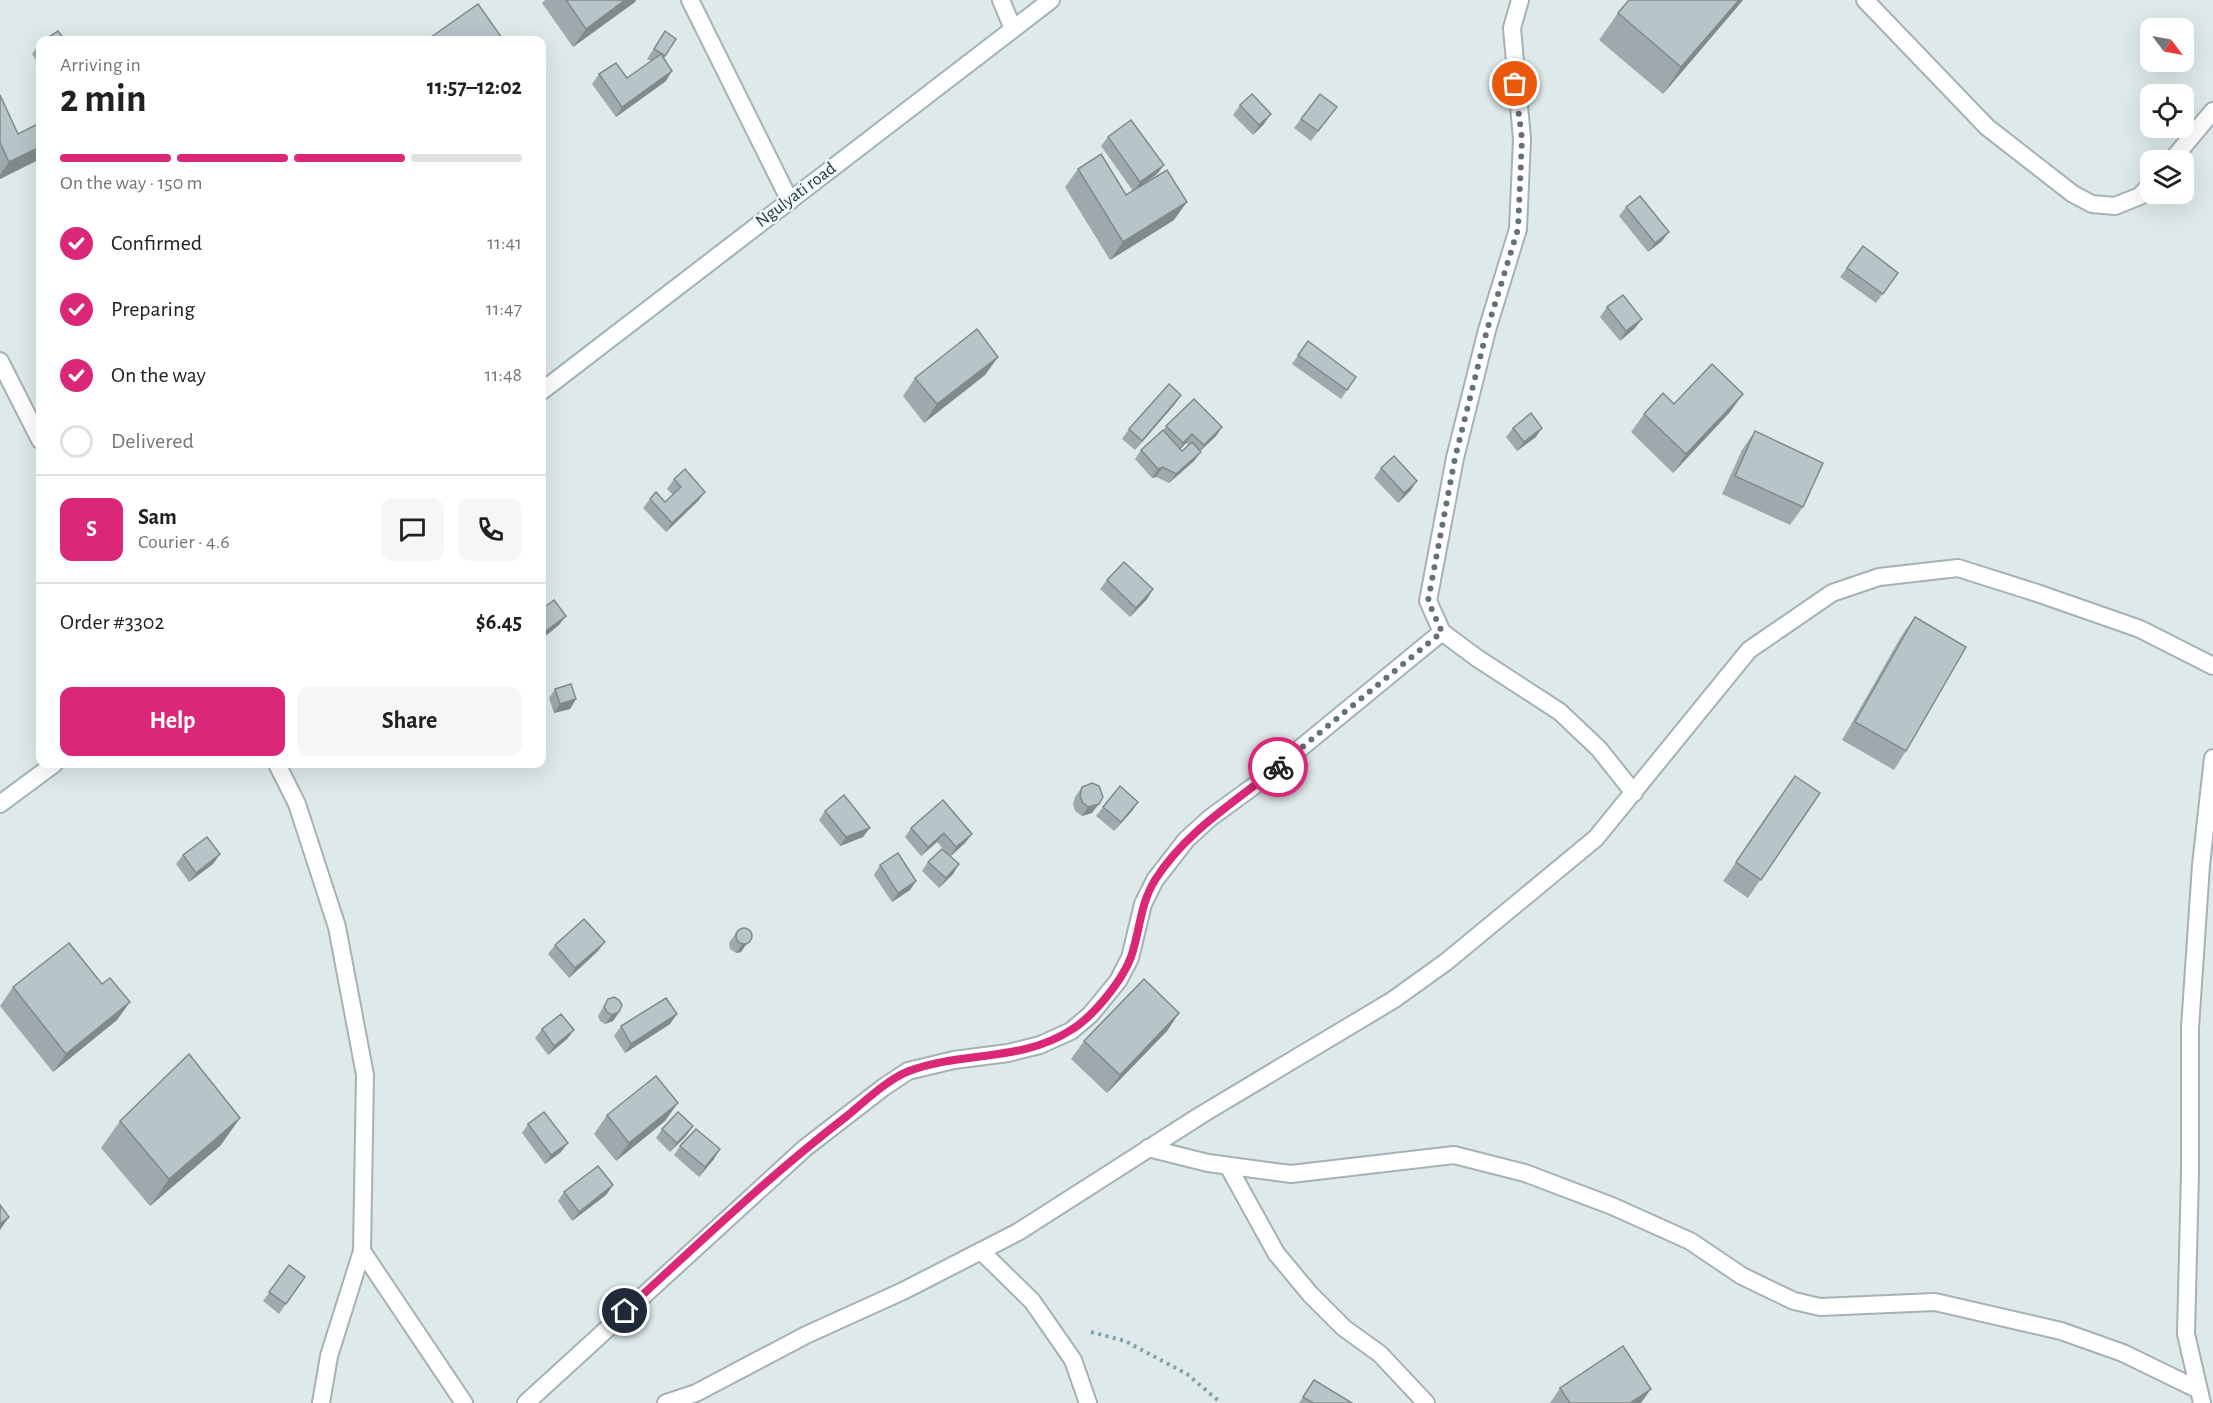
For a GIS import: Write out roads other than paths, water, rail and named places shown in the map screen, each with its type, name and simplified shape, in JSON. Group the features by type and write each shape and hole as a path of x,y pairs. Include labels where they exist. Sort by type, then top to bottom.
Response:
{"street":[{"path":"690,0 790,201"},
{"path":"1001,0 1013,29"},
{"name":"Ngulyati road","path":"546,388 1051,0"},
{"path":"1520,0 1512,28 1522,139 1518,229 1487,330 1455,458 1428,601 1442,632 1477,658 1560,712 1599,749 1634,793"},
{"path":"1865,0 1987,127 2073,194 2092,204 2115,206 2140,196"},
{"path":"2180,150 2213,111"},
{"path":"0,361 36,432"},
{"path":"666,1403 696,1393 806,1335 903,1290 1018,1232 1148,1148 1393,1000 1437,968 1596,838 1749,650 1832,593 1879,577 1958,568 2037,592 2140,629 2213,666"},
{"path":"526,1403 805,1148 884,1087 908,1071 954,1060 1008,1053 1040,1045 1071,1031 1090,1015 1118,981 1130,958 1143,904 1155,880 1186,840 1210,818 1258,783 1442,632"},
{"path":"2200,1396 2186,1334 2190,1173 2190,1028 2202,865 2213,758"},
{"path":"0,804 49,768"},
{"path":"279,768 297,804 337,927 365,1075 362,1251 329,1356 321,1403"},
{"path":"1148,1148 1228,1166 1291,1174 1454,1155 1525,1173 1612,1206 1690,1241 1742,1276 1794,1301 1820,1307 1935,1302 2061,1331 2123,1353 2200,1396"},
{"path":"1228,1166 1276,1253 1310,1294 1344,1328 1380,1354 1426,1403"},
{"path":"362,1251 464,1403"},
{"path":"981,1251 1032,1301 1073,1360 1088,1403"}]}
